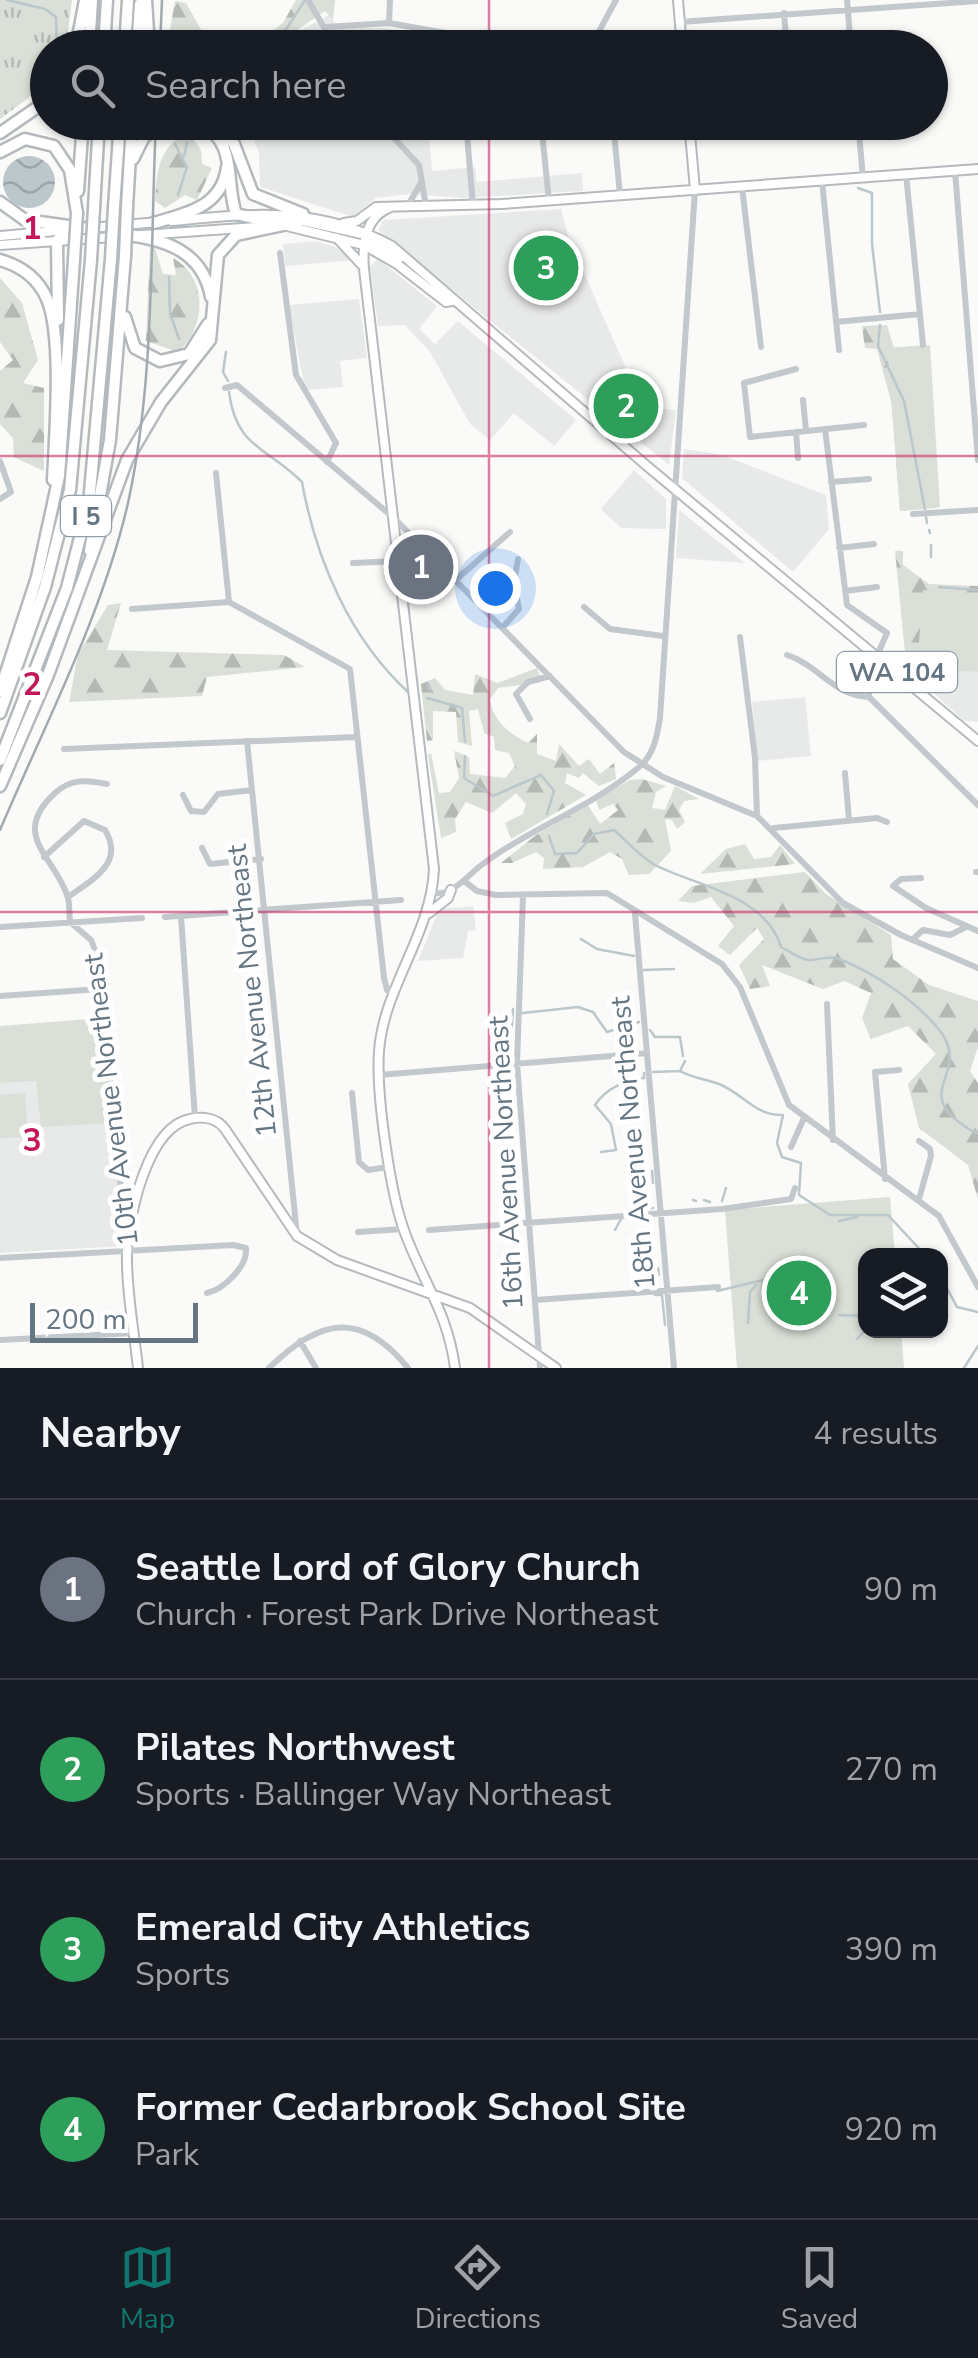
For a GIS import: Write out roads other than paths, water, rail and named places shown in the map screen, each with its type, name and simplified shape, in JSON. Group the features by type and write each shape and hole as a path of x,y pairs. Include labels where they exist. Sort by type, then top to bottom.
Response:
{"highway":[{"path":"78,30 82,0"},
{"path":"90,30 92,0"},
{"path":"105,30 107,0"},
{"path":"126,30 128,0"},
{"path":"139,30 143,0"},
{"path":"143,0 147,30"},
{"path":"0,133 30,112"},
{"path":"0,152 24,138 30,140"},
{"path":"32,140 54,146 70,170 77,213"},
{"path":"0,691 34,588 64,443 83,140"},
{"name":"I 5","path":"0,713 46,586 68,502 80,411 99,140"},
{"name":"I 5","path":"0,760 57,616 89,502 119,140"},
{"path":"79,591 106,469 131,140"},
{"path":"128,185 142,140"},
{"path":"219,140 229,158 236,214 257,219"},
{"path":"230,140 253,194 303,214"},
{"path":"154,223 197,210 216,195 226,173 221,142"},
{"path":"0,202 24,220 83,228"},
{"path":"0,786 127,460 162,402 210,340 216,306 214,265 220,250 236,235 283,225"},
{"path":"50,521 57,241 68,229"},
{"path":"124,261 126,326 132,344 160,361 189,354 202,339 210,316 204,275 177,247 128,236"},
{"path":"0,260 28,274 47,299 55,380"}],"main road":[{"path":"678,0 681,30"},
{"path":"691,140 695,190"},
{"path":"340,223 354,222 371,208 473,206 978,169"},
{"path":"391,208 377,214 367,234 364,269 434,859 429,913 382,1027 379,1075 403,1228 436,1295 455,1368"},
{"name":"WA 104","path":"0,236 236,214 303,214 367,234 416,264 452,295 452,302"},
{"path":"205,228 257,219 303,221 367,234"},
{"name":"WA 104","path":"0,246 283,225 329,233 364,245 446,302 452,302 978,741"},
{"path":"329,233 352,249 364,269"},
{"path":"364,245 376,243 416,264"},
{"path":"364,269 371,259 385,256"},
{"path":"429,913 452,890"},
{"path":"127,1250 154,1147 170,1126 195,1118 220,1123 297,1236 338,1260 463,1305 556,1368"},
{"name":"10th Avenue Northeast","path":"127,1250 138,1368"},
{"path":"445,1320 453,1308 463,1305"}],"street":[{"path":"389,23 390,0"},
{"path":"600,30 616,0"},
{"path":"680,22 848,4 978,1"},
{"path":"311,3 328,30"},
{"path":"848,4 850,30"},
{"path":"784,13 786,30"},
{"path":"326,26 389,23 440,30"},
{"path":"395,140 423,174 426,206"},
{"path":"468,140 473,206"},
{"path":"543,140 549,201"},
{"path":"615,140 620,195"},
{"path":"860,140 863,178"},
{"path":"955,171 978,460"},
{"path":"406,206 419,191 423,174"},
{"path":"906,174 923,345"},
{"path":"822,181 839,350"},
{"path":"742,187 761,346"},
{"path":"433,894 452,890 641,766 658,734 695,190"},
{"path":"280,253 296,375 336,443 327,462"},
{"path":"836,322 920,314"},
{"path":"796,369 744,383 750,437 864,425"},
{"path":"224,388 237,384 251,394 394,519 641,766 757,816 840,900 912,940 978,968"},
{"path":"802,400 806,432"},
{"path":"826,429 845,590 852,613 884,627 886,642 869,674 868,698"},
{"path":"796,432 798,458"},
{"path":"0,461 10,485 4,498"},
{"path":"216,473 229,602"},
{"path":"831,482 869,478"},
{"path":"912,514 978,510"},
{"path":"457,579 510,532"},
{"path":"353,563 399,557 408,544 424,548"},
{"path":"839,548 874,544"},
{"path":"504,627 519,609 514,582 518,559"},
{"path":"845,590 877,587"},
{"path":"132,609 229,602 350,669 384,978 387,990 394,992"},
{"path":"584,608 610,630 664,636"},
{"path":"740,637 757,772 757,816"},
{"path":"787,655 800,660 835,690 868,698 978,805"},
{"path":"530,719 516,694 528,682 551,676"},
{"path":"64,750 356,737"},
{"name":"12th Avenue Northeast","path":"246,741 267,910 297,1236"},
{"path":"845,773 849,820"},
{"path":"68,897 110,862 113,848 105,830 84,821 44,857 35,828 47,802 71,783 107,784"},
{"path":"183,795 191,810 204,812 218,794 252,790"},
{"path":"773,828 878,818 887,822"},
{"path":"202,848 210,864 261,860"},
{"name":"10th Avenue Northeast","path":"44,857 68,897 70,922 91,940 100,989 127,1250"},
{"path":"921,878 901,879 893,886 978,931"},
{"path":"464,880 484,894 601,892 732,974 788,1105 939,1216 978,1287"},
{"name":"16th Avenue Northeast","path":"523,896 518,1063 540,1368"},
{"path":"165,917 401,900"},
{"name":"18th Avenue Northeast","path":"635,914 674,1368"},
{"path":"181,916 195,1118"},
{"path":"0,927 142,918"},
{"path":"912,940 923,930 950,935 966,927"},
{"path":"0,996 100,989"},
{"path":"827,1004 834,1141"},
{"path":"379,1075 647,1053"},
{"path":"885,1180 875,1072 899,1070"},
{"path":"352,1093 358,1162 368,1170 392,1167"},
{"path":"791,1147 804,1118"},
{"path":"919,1140 930,1149 930,1156 919,1199"},
{"path":"429,1230 660,1214 791,1200 795,1188"},
{"path":"358,1232 403,1228"},
{"path":"0,1258 233,1244 246,1248 243,1265 216,1291 207,1294"},
{"path":"535,1300 718,1288"},
{"path":"270,1368 300,1341 328,1328 355,1328 376,1336 408,1368"},
{"path":"0,1340 134,1333"},
{"path":"300,1341 316,1368"}],"water":[{"path":"29,156 47,164 55,182 47,200 29,208 11,200 3,182 11,164"}],"waterway":[{"path":"7,0 45,9 56,17 56,30"},
{"path":"284,30 305,0"},
{"path":"184,156 187,143"},
{"path":"175,144 187,167 178,195"},
{"path":"858,188 872,193 872,244 880,312"},
{"path":"169,277 170,313 179,339"},
{"path":"880,325 878,346 904,401 925,509"},
{"path":"226,352 223,372 228,381"},
{"path":"229,392 238,425 246,436 302,482 316,540 339,596 369,648 409,693"},
{"path":"926,517 927,523"},
{"path":"931,545 931,557"},
{"path":"939,587 978,590"},
{"path":"428,684 430,690"},
{"path":"427,698 462,708 465,742"},
{"path":"465,756 464,778 493,796 541,775 554,791 547,814"},
{"path":"549,836 555,854 577,853 594,834 614,830 655,865 746,904 773,929 781,947 794,955 809,960 839,959 894,989 940,1031 950,1060 943,1084 945,1107 956,1120 978,1134"},
{"path":"581,939 597,949 634,956"},
{"path":"644,970 674,969"},
{"path":"523,1013 578,1007 593,1012 607,1032 639,1022"},
{"path":"510,1053 513,1009"},
{"path":"493,1017 513,1014"},
{"path":"650,1030 655,1037 680,1037 683,1056"},
{"path":"685,1061 680,1071 728,1088 765,1112 783,1115 777,1143 782,1157 801,1163 799,1195 830,1215 888,1215 919,1248"},
{"path":"653,1072 680,1071"},
{"path":"601,1152 616,1150 611,1124 595,1105 623,1083 644,1078 644,1073"},
{"path":"652,1171 653,1183"},
{"path":"722,1201 726,1188"},
{"path":"704,1200 710,1202"},
{"path":"633,1209 653,1208"},
{"path":"839,1221 857,1217"},
{"path":"615,1230 621,1219"},
{"path":"658,1268 659,1275"},
{"path":"717,1291 763,1280"},
{"path":"748,1323 750,1292 756,1285"},
{"path":"948,1290 957,1307 978,1312"},
{"path":"655,1295 662,1295 665,1325"},
{"path":"839,1315 858,1316"},
{"path":"964,1368 978,1346"}],"tram line":[{"path":"161,30 162,0"},
{"path":"0,830 88,628 128,503 147,362 155,140"}],"place":[{"name":"Emerald City Athletics","path":"546,268"},
{"name":"Pilates Northwest","path":"626,406"},
{"name":"Seattle Lord of Glory Church","path":"421,567"},
{"name":"Former Cedarbrook School Site","path":"799,1293"}]}
